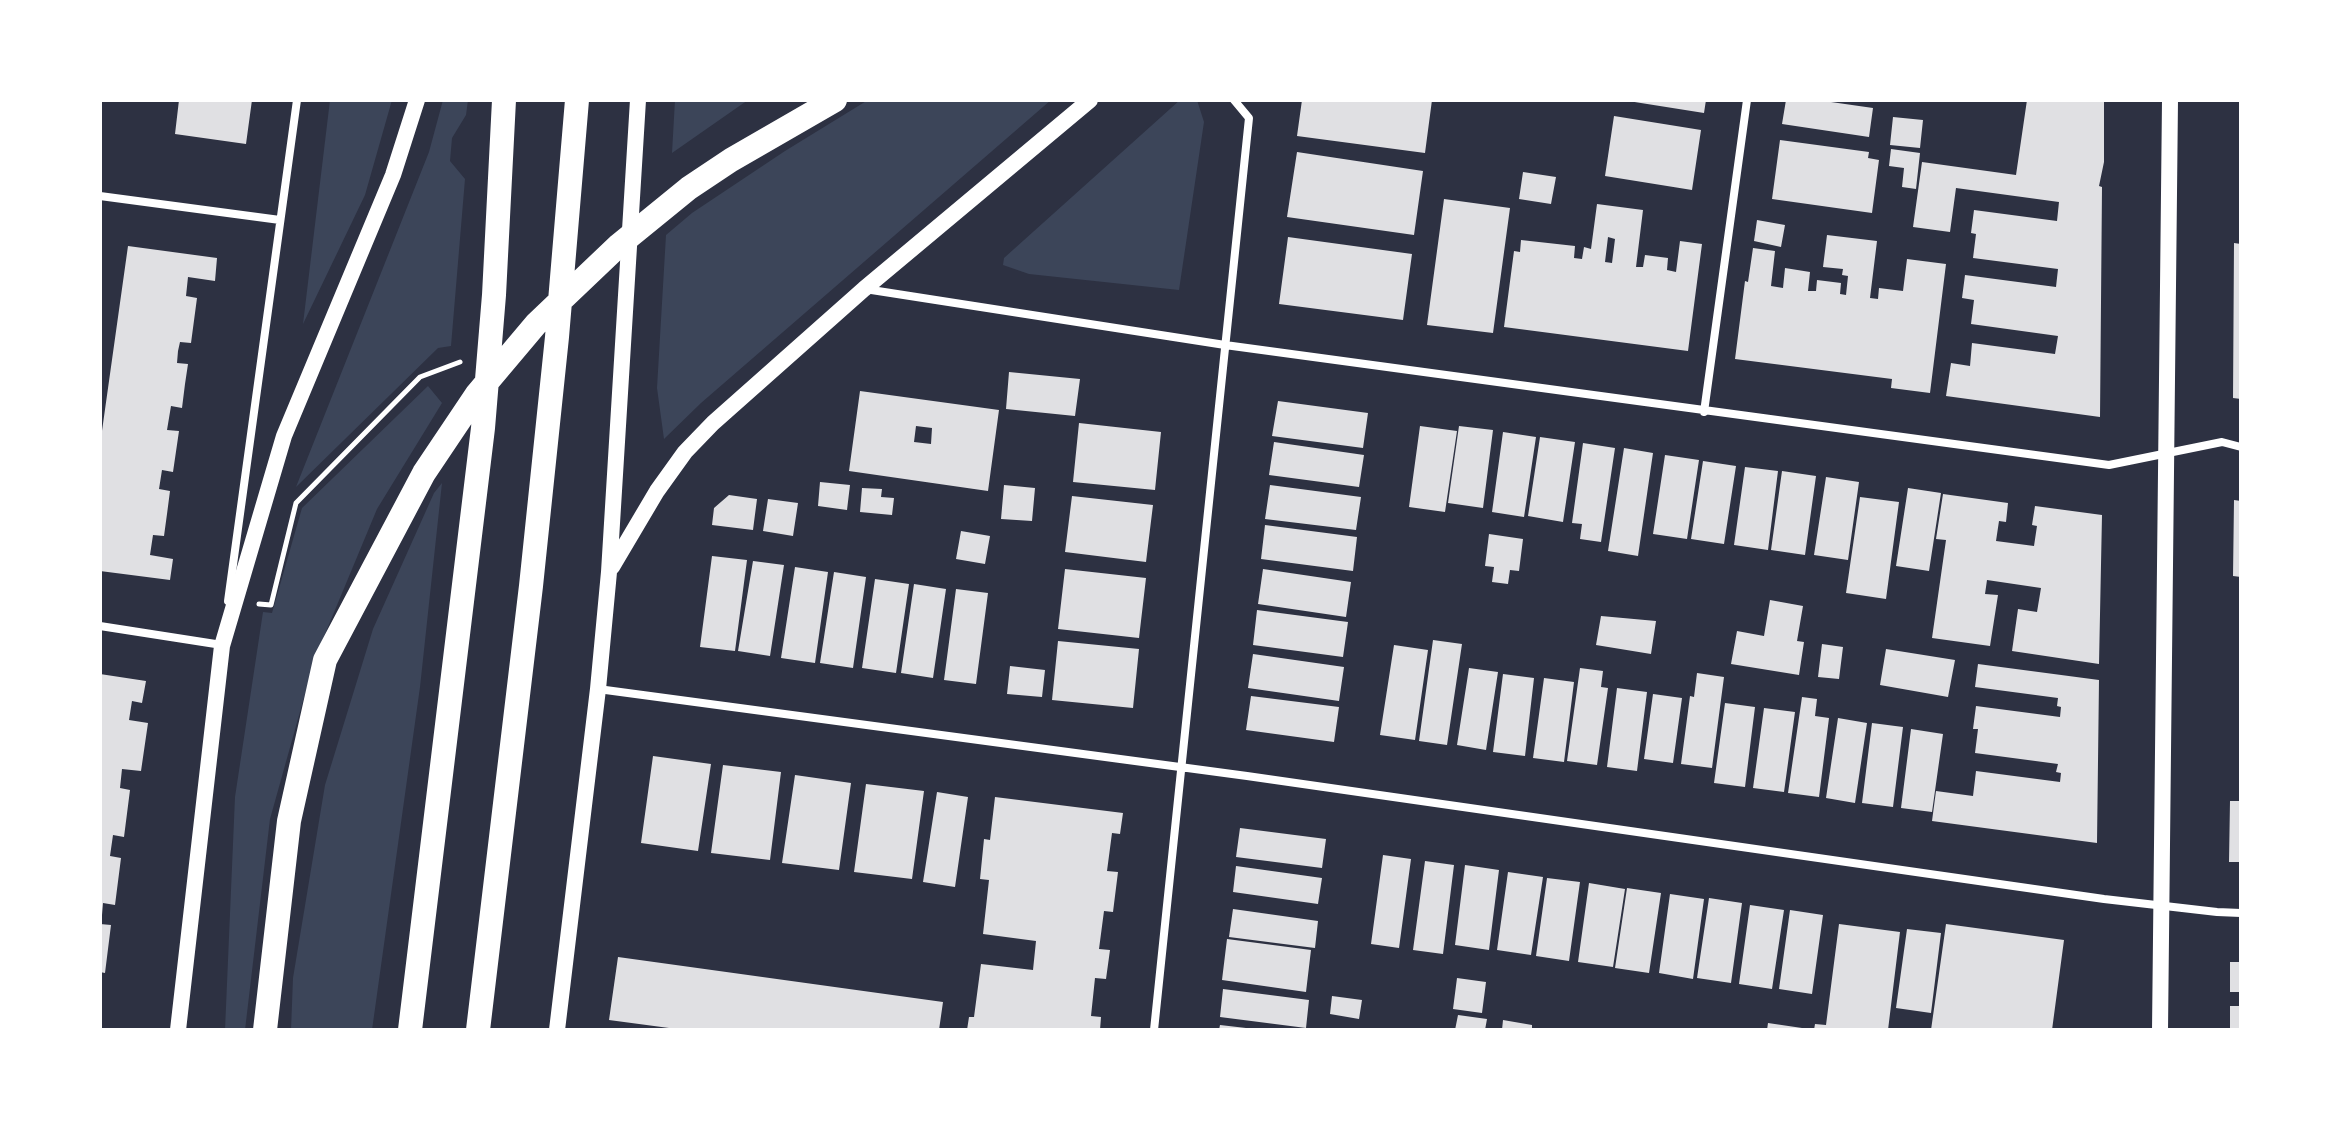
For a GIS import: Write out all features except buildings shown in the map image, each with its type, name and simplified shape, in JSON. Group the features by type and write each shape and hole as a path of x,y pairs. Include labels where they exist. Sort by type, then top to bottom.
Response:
{"highway":[{"path":"410,1030 483,428 494,295 504,100"},
{"path":"478,1030 531,586 557,337 577,100"},
{"path":"265,1030 289,821 325,660 424,473 477,394 536,324 619,245 689,188 835,100"}],"main road":[{"path":"178,1030 222,646 284,436 393,175 417,100"},
{"path":"557,1030 609,572 638,100"},
{"path":"609,572 657,491 685,452 713,423 864,289 1090,100"},
{"path":"2160,1030 2170,100"}],"street":[{"path":"100,626 222,646 297,100"},
{"path":"1154,1030 1249,118 1234,100"},
{"path":"1704,412 1747,100"},
{"path":"100,196 280,220"},
{"path":"864,289 1225,345 2109,465 2222,442 2241,447"},
{"path":"598,689 1182,767 2161,905 2241,913"}],"path":[{"path":"259,604 271,605 296,503 420,377 446,366"}],"shaded area":[{"path":"330,100 392,100 365,195 303,324"},
{"path":"443,100 468,100 466,115 452,138 450,161 465,179 451,346 438,348 296,487 429,152"},
{"path":"675,100 748,100 672,153"},
{"path":"868,100 1051,100 701,403 664,439 657,388 666,235 692,213"},
{"path":"1180,100 1197,100 1204,122 1179,290 1029,274 1003,265 1004,258"},
{"path":"428,386 442,403 377,509 315,658 270,819 245,1030 225,1030 235,797 263,612 272,613 302,508"},
{"path":"442,483 420,687 372,1030 291,1030 293,978 325,785 373,629 434,493"}]}
